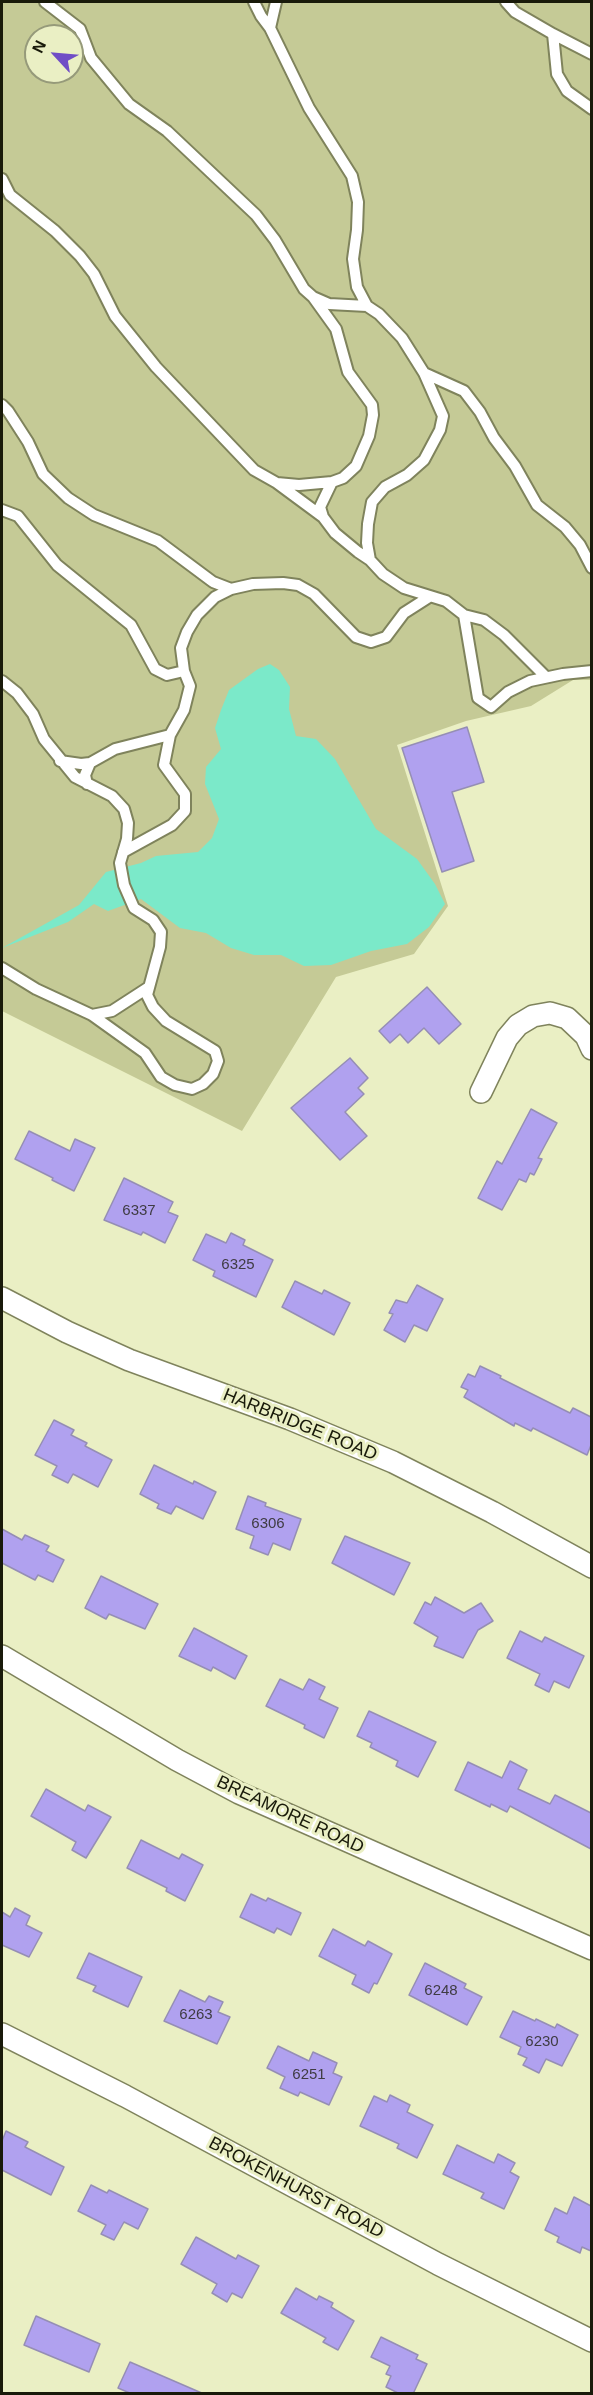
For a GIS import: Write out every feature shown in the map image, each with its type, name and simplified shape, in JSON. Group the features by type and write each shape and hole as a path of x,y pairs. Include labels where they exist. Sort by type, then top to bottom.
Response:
{"street":[{"path":"481,1092 507,1038 518,1024 534,1016 550,1013 567,1018 586,1036 591,1049"},
{"name":"HARBRIDGE ROAD","path":"2,1298 67,1332 129,1360 290,1419 393,1462 492,1512 591,1567"},
{"name":"BREAMORE ROAD","path":"2,1656 169,1755 239,1793 591,1949"},
{"name":"BROKENHURST ROAD","path":"2,2034 125,2096 438,2264 591,2341"}],"lane":[{"path":"45,2 80,29 91,58 129,104 167,132 256,215 276,240 304,288 336,329 348,372 372,405 373,415 369,436 356,466 343,478 333,482 299,485 277,483"},
{"path":"254,2 270,28 309,108 352,176 358,202 353,259 357,287 367,306 379,314 402,338 424,374 443,416 440,430 424,460 407,475 385,487 372,502 367,534 370,560"},
{"path":"270,28 276,2"},
{"path":"506,2 515,12 591,54"},
{"path":"553,34 556,74 567,91 591,108"},
{"path":"2,179 10,195 55,231 80,256 94,274 115,316 156,367 254,470 277,483 322,517 335,533 370,560 383,574 404,588 446,602 464,615 484,620 546,677"},
{"path":"313,297 329,304 367,306"},
{"path":"424,374 464,391 515,466 537,505 565,526 580,545 591,568"},
{"path":"2,405 28,442 43,474 68,498 94,515 158,541 213,582 231,588"},
{"path":"322,517 320,507 333,482"},
{"path":"2,510 18,516 57,565 131,625 155,669 167,675 184,670"},
{"path":"123,852 172,825 185,811 185,794 164,765 170,735 184,710 190,686 184,670 181,648 197,615 215,597 231,588 253,584 298,585 314,594 356,637 371,642 386,637 404,613 429,597"},
{"path":"464,615 478,698 491,707 508,692 530,681 591,671"},
{"path":"2,681 17,693 33,714 44,740 75,777 112,796 124,809 128,823 120,863 124,885 134,908 153,920 161,932 160,947 147,995 153,1007 166,1021 215,1051 218,1061 213,1074 203,1084 192,1089 175,1085 161,1077 145,1053 92,1015 36,988 2,968"},
{"path":"60,761 90,763 115,749 170,735"},
{"path":"87,784 85,775 90,763"},
{"path":"92,1015 112,1011 148,987"}],"green space":[{"path":"2,2 591,2 591,680 573,680 531,706 466,721 397,745 448,906 414,954 336,977 242,1131 2,1011"}],"water":[{"path":"270,664 279,670 290,687 289,709 296,736 316,739 335,759 376,829 417,859 435,884 445,904 429,927 407,944 371,951 331,965 304,966 281,955 254,955 231,948 206,933 180,928 141,899 108,911 94,904 68,922 2,948 79,905 106,872 141,863 156,856 198,852 212,838 219,819 205,784 206,767 221,749 215,728 221,710 229,690 258,669"}],"building":[{"path":"467,727 484,782 452,792 474,861 442,872 402,748"},
{"path":"427,987 461,1024 439,1044 424,1028 408,1043 400,1034 390,1043 379,1031"},
{"path":"350,1058 368,1078 358,1088 364,1094 345,1112 367,1136 340,1160 291,1108"},
{"path":"531,1109 557,1123 538,1158 542,1159 534,1175 530,1173 526,1182 519,1179 502,1210 478,1198 497,1161 502,1164"},
{"path":"29,1131 70,1151 75,1139 95,1148 74,1191 15,1159"},
{"path":"124,1178 173,1202 168,1212 178,1216 165,1243 143,1232 141,1235 104,1220"},
{"path":"231,1233 245,1240 243,1245 273,1260 256,1297 213,1276 215,1271 193,1260 206,1234 226,1243"},
{"path":"295,1281 322,1294 324,1290 350,1303 334,1335 282,1307"},
{"path":"417,1285 443,1299 427,1331 414,1325 405,1342 384,1330 393,1314 389,1313 396,1300 407,1303"},
{"path":"480,1366 570,1413 573,1408 591,1417 591,1445 587,1455 533,1428 531,1431 515,1423 514,1426 464,1397 468,1390 461,1387 468,1374 475,1377"},
{"path":"54,1420 74,1430 71,1435 87,1443 85,1446 112,1460 98,1487 73,1474 68,1483 52,1475 57,1466 35,1455"},
{"path":"154,1465 193,1484 194,1481 216,1492 203,1519 176,1506 171,1514 157,1508 159,1504 140,1494"},
{"path":"248,1496 266,1503 265,1506 301,1519 290,1550 273,1543 268,1555 250,1548 254,1536 236,1529"},
{"path":"2,1529 22,1540 25,1535 49,1546 46,1551 64,1560 53,1582 38,1575 35,1580 2,1563"},
{"path":"345,1536 410,1563 394,1595 332,1563"},
{"path":"101,1576 158,1604 145,1629 109,1614 106,1619 85,1608"},
{"path":"435,1597 464,1613 481,1603 493,1621 478,1630 463,1658 434,1646 438,1637 414,1623 425,1602 431,1605"},
{"path":"194,1628 247,1656 235,1679 213,1667 211,1671 179,1656"},
{"path":"520,1631 542,1642 545,1637 584,1656 569,1688 554,1681 549,1692 535,1685 540,1674 507,1658"},
{"path":"280,1679 303,1690 309,1679 325,1687 319,1699 338,1708 324,1738 304,1728 305,1725 266,1706"},
{"path":"369,1711 436,1742 418,1777 396,1766 398,1761 370,1747 372,1743 357,1736"},
{"path":"510,1761 527,1770 518,1789 550,1804 555,1795 591,1813 591,1849 510,1806 507,1812 491,1804 490,1807 455,1790 468,1762 502,1778"},
{"path":"46,1789 85,1811 88,1805 111,1817 86,1858 72,1850 76,1842 31,1816"},
{"path":"141,1840 179,1859 182,1854 203,1865 185,1901 166,1891 167,1888 127,1868"},
{"path":"251,1894 266,1901 268,1898 301,1913 291,1935 277,1928 274,1933 240,1917"},
{"path":"15,1908 30,1916 26,1925 42,1933 29,1957 2,1945 2,1912 10,1917"},
{"path":"333,1929 365,1946 368,1941 392,1954 377,1984 374,1983 369,1993 352,1984 356,1975 319,1956"},
{"path":"89,1953 142,1977 128,2007 93,1991 96,1986 77,1978"},
{"path":"425,1963 466,1984 464,1988 482,1997 467,2025 409,1995"},
{"path":"180,1990 205,2002 209,1996 223,2002 218,2012 230,2017 217,2044 164,2021"},
{"path":"513,2011 555,2028 557,2024 578,2035 562,2066 546,2059 539,2073 523,2065 527,2058 518,2054 521,2047 500,2037"},
{"path":"278,2046 309,2061 313,2052 337,2063 333,2073 342,2077 329,2105 300,2092 298,2096 280,2088 285,2077 267,2068"},
{"path":"390,2095 410,2105 407,2112 433,2125 417,2158 397,2148 399,2144 360,2126 374,2096 387,2102"},
{"path":"6,2131 28,2142 25,2147 64,2167 51,2195 2,2170 2,2141"},
{"path":"457,2145 494,2163 498,2154 515,2163 510,2172 519,2177 504,2209 481,2198 484,2193 443,2174"},
{"path":"91,2185 107,2193 109,2190 148,2209 138,2229 124,2222 114,2240 101,2234 106,2225 78,2211"},
{"path":"574,2197 591,2206 591,2251 582,2247 580,2253 557,2242 559,2237 545,2230 555,2208 567,2214"},
{"path":"196,2237 236,2259 238,2255 259,2266 242,2298 232,2293 227,2302 212,2293 217,2284 181,2264"},
{"path":"296,2288 317,2300 319,2296 333,2303 331,2307 354,2321 338,2350 323,2342 326,2338 281,2313"},
{"path":"36,2316 100,2344 89,2372 24,2345"},
{"path":"381,2337 418,2355 416,2359 427,2364 413,2394 400,2394 386,2387 391,2376 386,2374 390,2366 371,2357"},
{"path":"130,2362 204,2394 132,2394 118,2388"}]}
